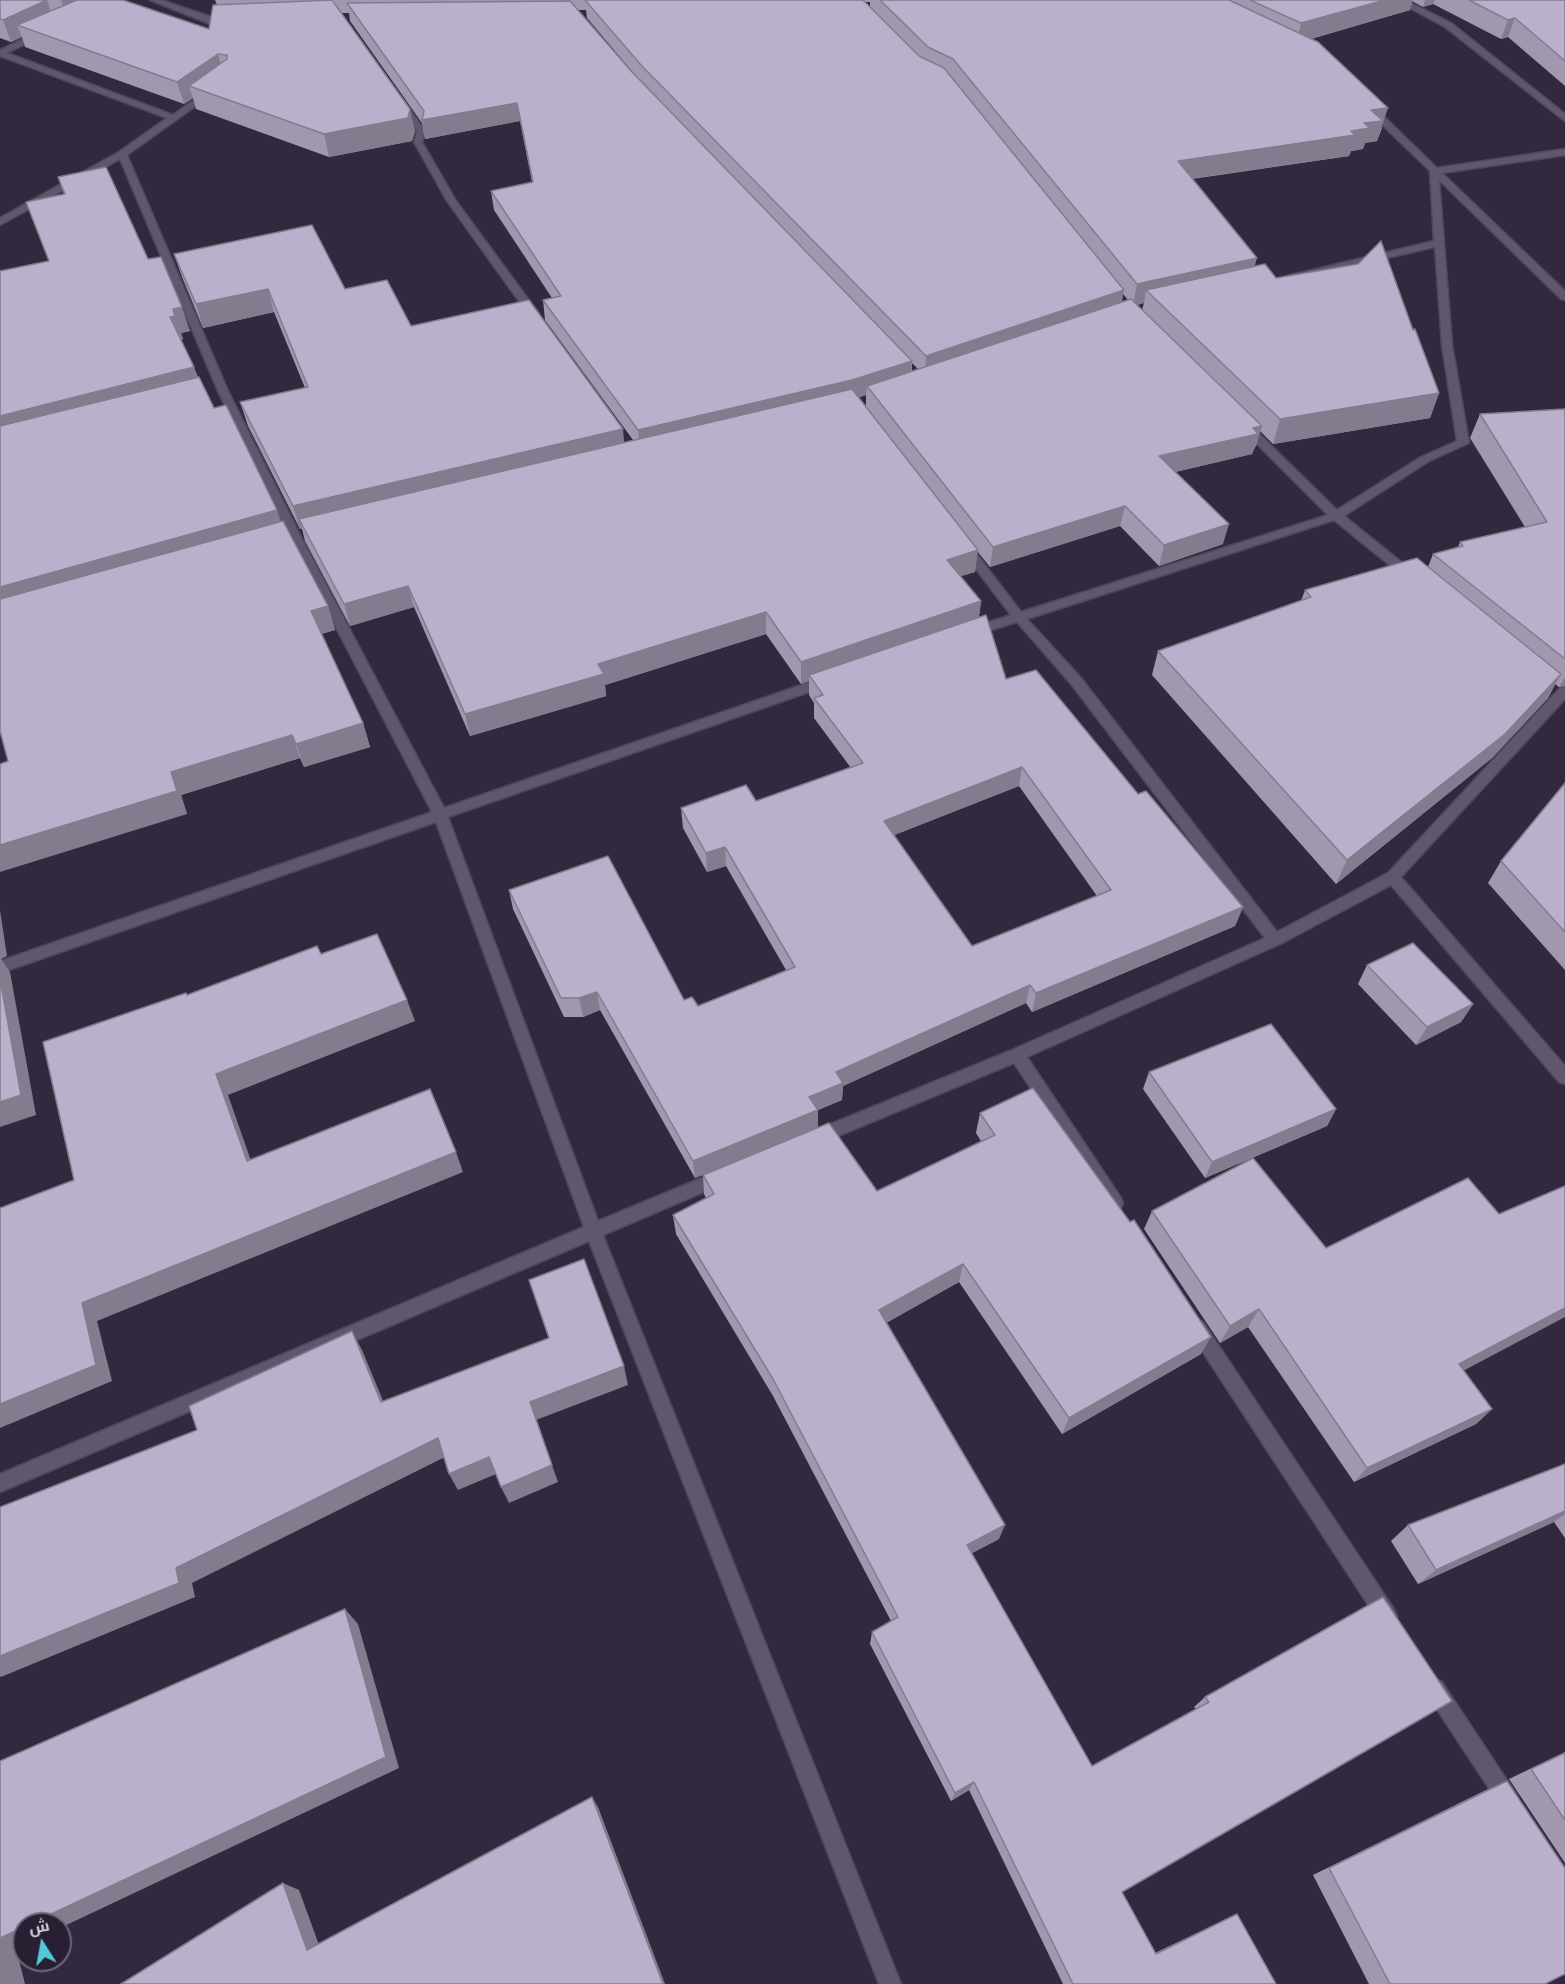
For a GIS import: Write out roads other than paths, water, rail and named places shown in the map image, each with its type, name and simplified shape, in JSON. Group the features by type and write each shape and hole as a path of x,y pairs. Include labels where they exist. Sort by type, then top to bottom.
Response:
{"street":[{"path":"154,0 213,22 240,24"},
{"path":"1398,0 1448,25 1565,118"},
{"path":"0,53 48,31"},
{"path":"0,53 174,118"},
{"path":"0,222 122,154 219,86"},
{"path":"396,96 421,131 418,142 452,201 541,324"},
{"path":"1360,99 1565,297"},
{"path":"1434,171 1565,152"},
{"path":"122,154 217,392 296,537 440,814 593,1230 890,1984"},
{"path":"961,635 1336,516 1425,459 1463,443 1447,345 1434,171"},
{"path":"1279,279 1439,243"},
{"path":"1237,418 1336,516 1419,584"},
{"path":"954,533 1018,616 1076,681 1275,940"},
{"path":"0,967 837,678"},
{"path":"800,1145 1017,1055 1275,940 1393,877 1560,695"},
{"path":"1393,877 1565,1077"},
{"path":"1017,1055 1123,1215"},
{"path":"0,1483 734,1172"},
{"path":"1189,1315 1400,1636"},
{"path":"1426,1676 1519,1816"}]}
